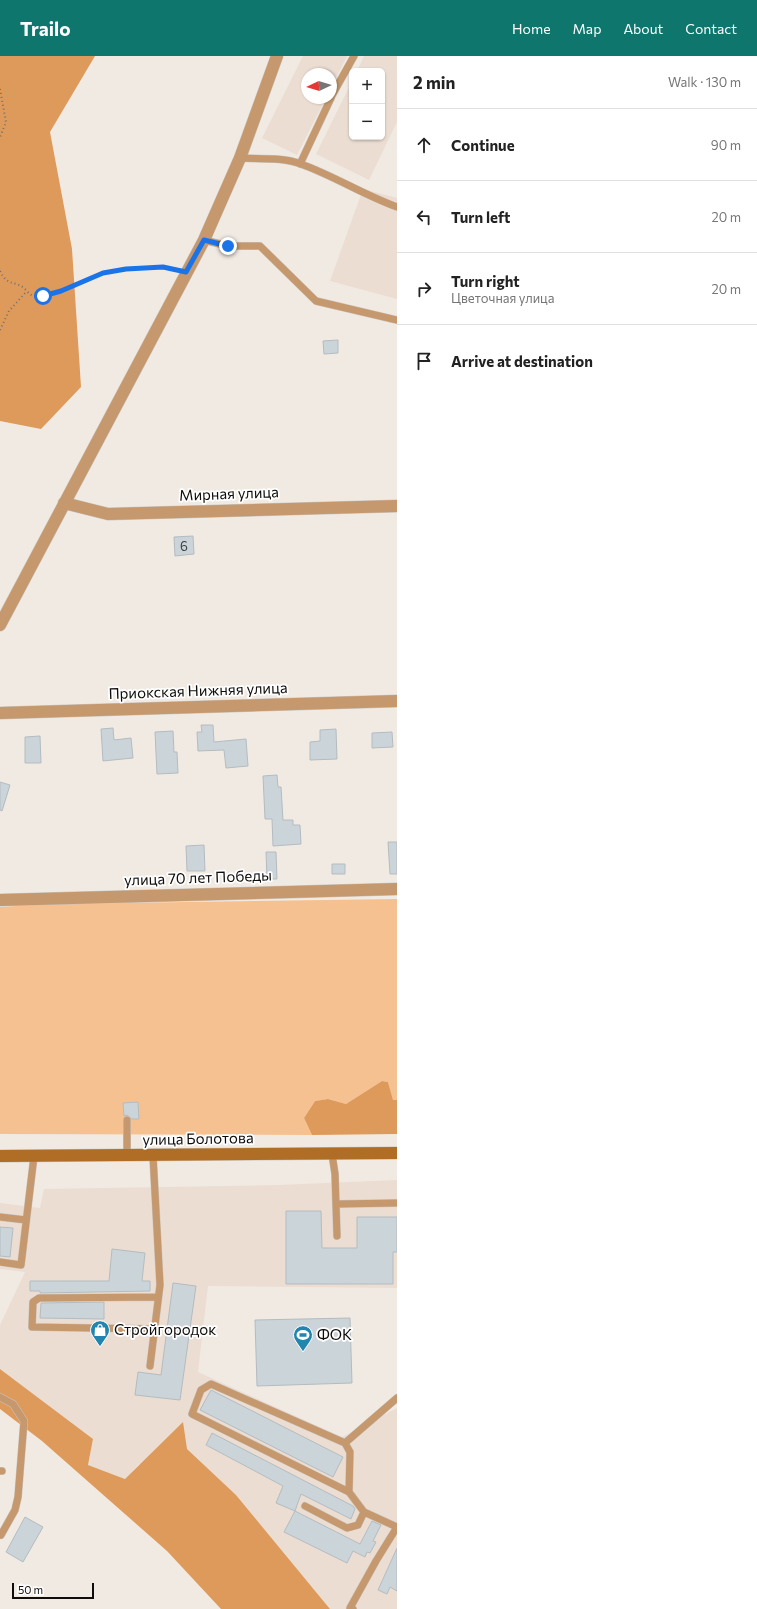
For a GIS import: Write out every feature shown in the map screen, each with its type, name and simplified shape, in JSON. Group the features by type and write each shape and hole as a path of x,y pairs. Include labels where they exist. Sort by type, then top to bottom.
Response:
{"main road":[{"name":"улица Болотова","path":"0,1156 397,1153"}],"street":[{"path":"0,625 204,240 240,158 277,56"},
{"name":"Мирная улица","path":"64,503 108,514 397,506"},
{"name":"Приокская Нижняя улица","path":"0,713 397,701"},
{"name":"улица 70 лет Победы","path":"0,900 397,889"}],"lane":[{"path":"337,87 354,56"},
{"path":"300,164 328,104"},
{"path":"240,158 280,160 300,164 381,201 397,206"},
{"path":"204,240 228,246 260,246 316,301 397,320"},
{"path":"127,1120 127,1156"},
{"path":"332,1154 337,1204 337,1236"},
{"path":"0,1262 21,1265 34,1156"},
{"path":"150,1366 160,1284 153,1156"},
{"path":"337,1204 397,1203"},
{"path":"0,1217 26,1220"},
{"path":"154,1329 32,1327 33,1302 40,1298 158,1297"},
{"path":"349,1492 350,1452 345,1443 211,1384 200,1390 192,1414 349,1492 364,1512 397,1527 376,1560 350,1608 353,1609"},
{"path":"0,1397 13,1404 24,1421 18,1497 15,1510 1,1535"},
{"path":"345,1443 397,1398"},
{"path":"305,1506 347,1528 358,1525 364,1512"}],"path":[{"path":"0,89 6,122 0,137"},
{"path":"0,271 3,278 24,288 26,292 34,296 43,296 61,291 103,273 126,269 163,267 186,272"},
{"path":"0,330 9,311 26,292"}],"shaded area":[{"path":"0,56 95,56 50,132 72,249 81,387 41,429 0,421"},
{"path":"303,56 347,56 337,76 337,68 301,68 301,104 323,104 297,155 262,138"},
{"path":"364,56 397,56 397,122 369,180 316,154 349,87 349,140 385,140 385,68 358,68"},
{"path":"363,189 397,198 397,299 330,281"},
{"path":"397,899 397,1100 393,1101 388,1082 382,1081 346,1104 328,1099 315,1101 304,1118 312,1135 0,1134 0,907 49,904"},
{"path":"382,1081 388,1082 393,1100 397,1100 397,1134 312,1135 304,1118 315,1101 328,1099 346,1104"},
{"path":"397,1180 397,1288 208,1286 198,1372 342,1437 397,1408 397,1609 330,1609 236,1495 187,1449 138,1465 126,1479 88,1465 93,1439 0,1369 0,1325 25,1272 0,1269 0,1203 40,1208 44,1189 278,1185"},
{"path":"0,1369 93,1439 88,1465 125,1479 183,1422 187,1449 236,1495 330,1609 221,1609 167,1551 42,1441 0,1409"}],"building":[{"path":"338,340 338,353 324,354 323,341"},
{"path":"193,536 194,554 175,556 174,537"},
{"path":"201,725 213,725 214,742 246,739 248,766 226,768 224,750 198,751 197,732 202,732"},
{"path":"113,728 114,740 131,738 133,758 103,761 101,729"},
{"path":"336,729 337,759 310,760 310,742 320,741 320,730"},
{"path":"173,731 174,752 177,752 178,773 157,774 155,732"},
{"path":"392,732 393,747 372,748 372,733"},
{"path":"40,736 41,763 25,763 25,737"},
{"path":"277,775 278,787 281,787 283,820 293,820 293,825 300,825 301,844 273,846 272,819 265,819 263,776"},
{"path":"0,782 10,785 2,811 0,810"},
{"path":"388,842 397,842 397,874 390,874"},
{"path":"204,845 205,871 187,871 186,846"},
{"path":"266,852 276,852 277,879 267,879"},
{"path":"332,864 345,864 345,874 332,874"},
{"path":"138,1102 139,1119 132,1119 127,1115 124,1116 123,1103"},
{"path":"286,1211 321,1211 322,1248 357,1248 357,1217 397,1217 397,1252 393,1252 393,1284 286,1284"},
{"path":"0,1227 13,1228 10,1257 0,1256"},
{"path":"112,1249 145,1253 142,1281 150,1281 150,1291 40,1293 40,1291 30,1291 30,1281 109,1281"},
{"path":"173,1283 196,1286 180,1400 135,1395 138,1372 161,1375"},
{"path":"104,1302 104,1319 40,1318 41,1303"},
{"name":"ФОК","path":"350,1318 352,1383 257,1386 255,1320"},
{"path":"211,1390 343,1457 333,1477 200,1410"},
{"path":"212,1433 353,1506 355,1509 351,1519 301,1494 295,1511 276,1503 283,1486 206,1445"},
{"path":"295,1511 360,1544 372,1521 381,1525 373,1541 376,1542 370,1553 367,1552 365,1557 353,1551 347,1563 284,1532"},
{"path":"25,1517 43,1527 23,1562 6,1552"},
{"path":"397,1548 397,1591 390,1587 387,1594 378,1590"}],"place":[{"name":"Стройгородок","path":"100,1347"},
{"name":"ФОК","path":"303,1352"}],"route":[{"path":"43,296 61,291 103,273 126,269 163,267 186,272 204,240 228,246"}]}
